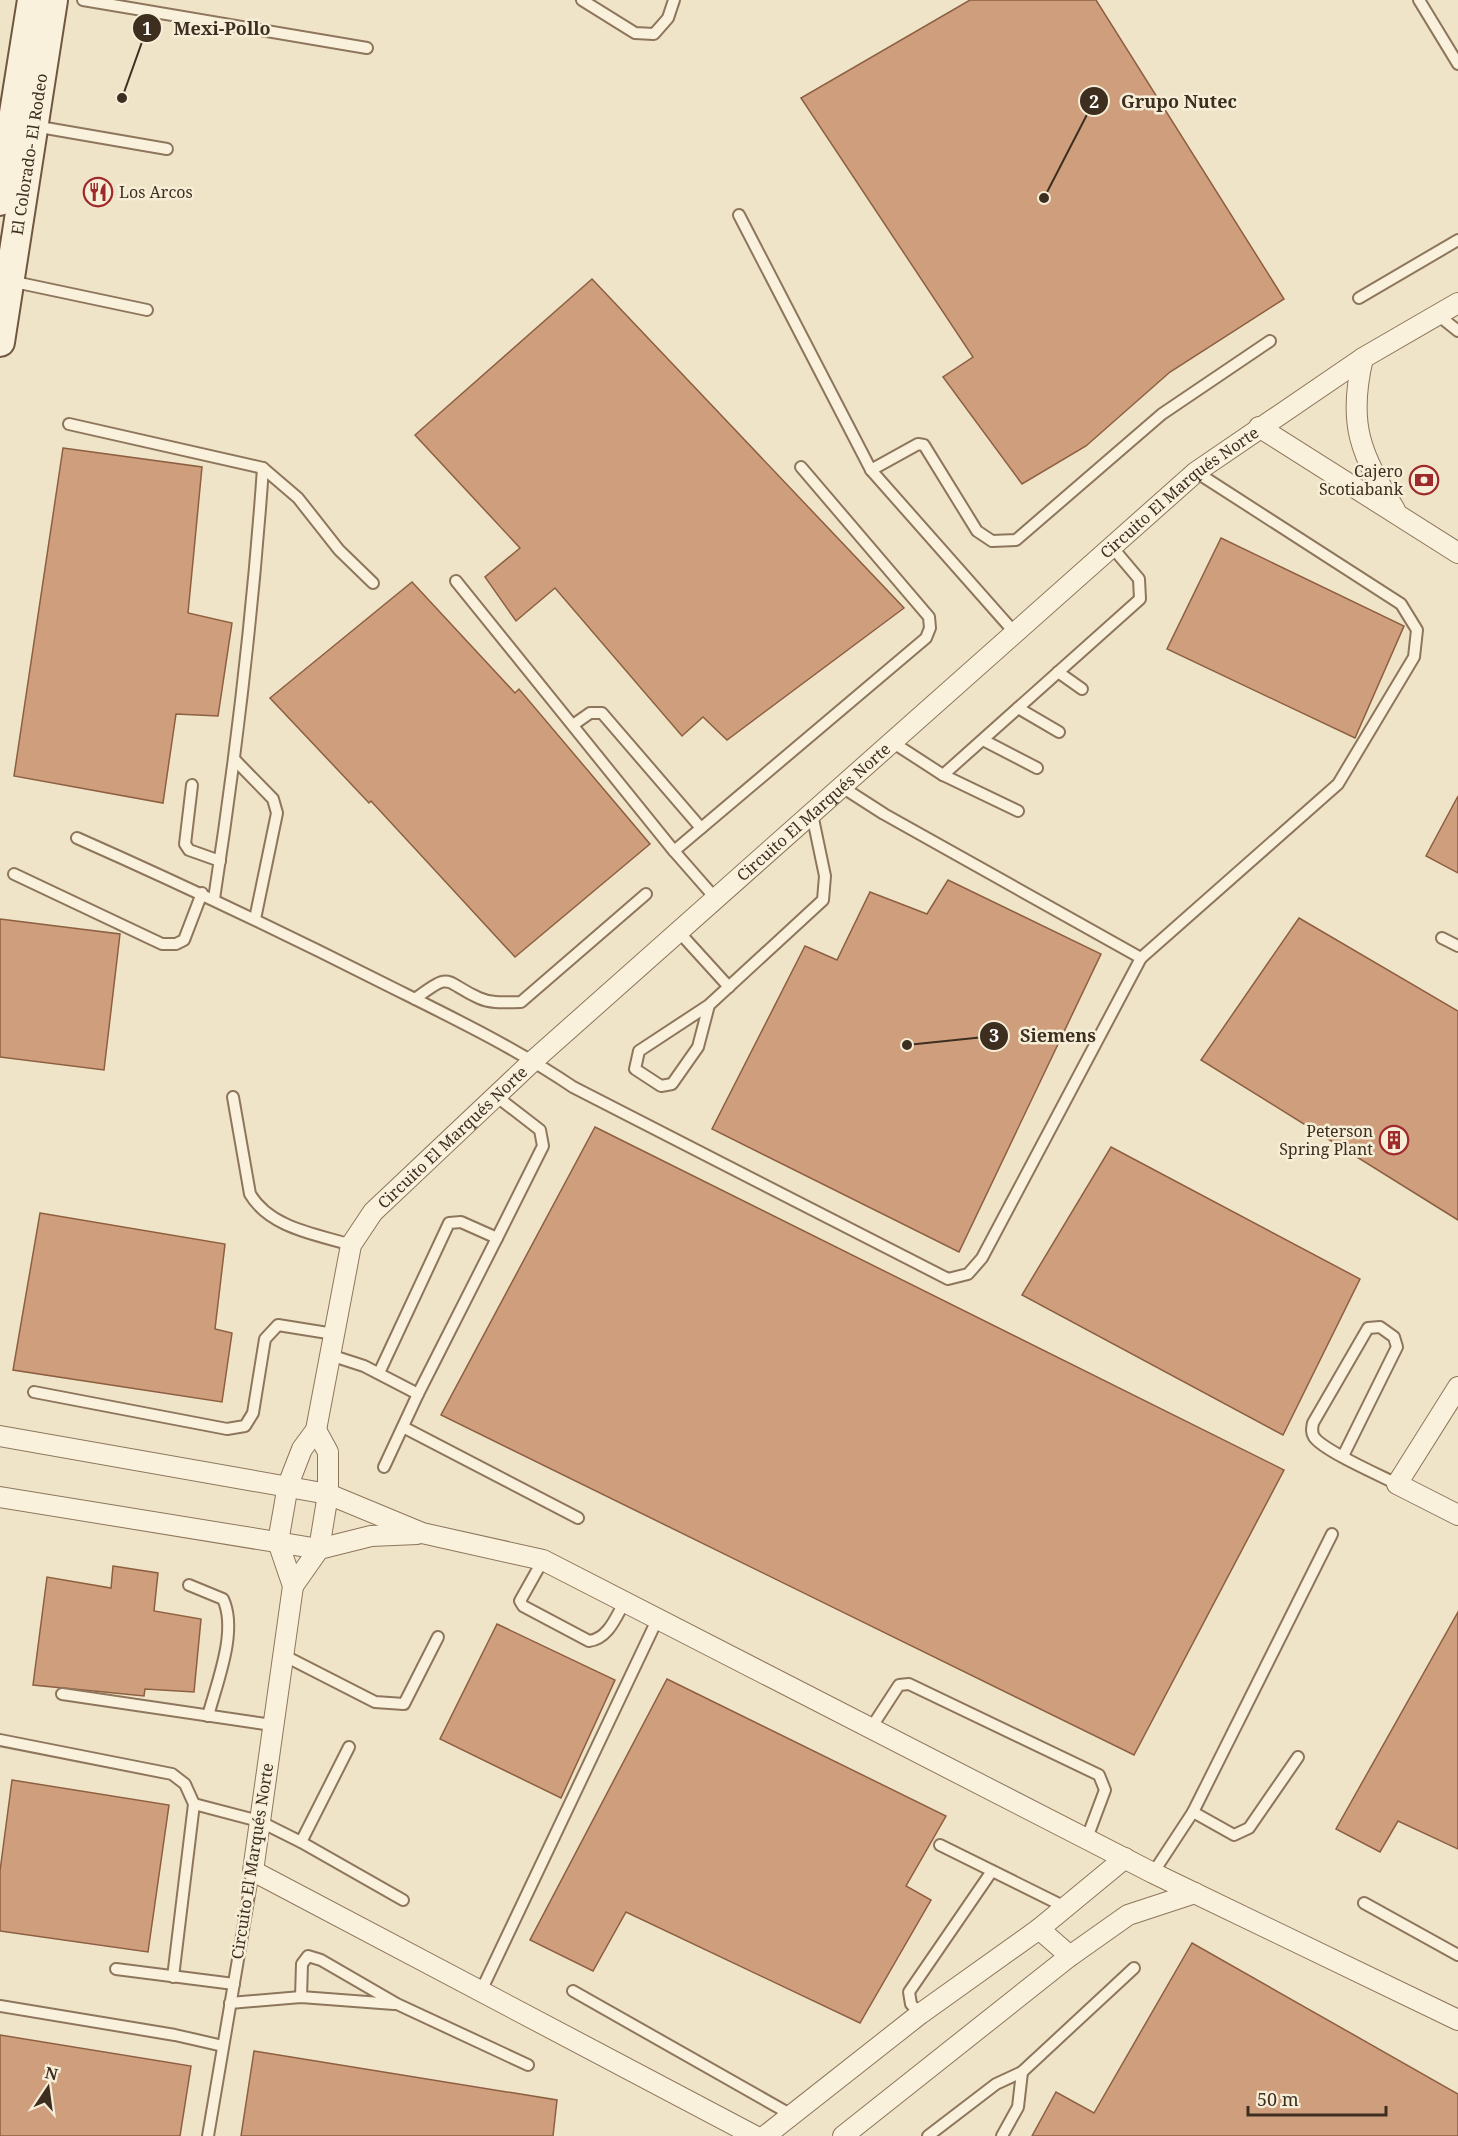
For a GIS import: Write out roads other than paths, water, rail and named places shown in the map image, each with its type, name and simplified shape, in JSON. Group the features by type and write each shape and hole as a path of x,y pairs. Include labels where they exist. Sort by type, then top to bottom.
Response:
{"main road":[{"name":"El Colorado- El Rodeo","path":"0,201 32,0"},
{"name":"El Colorado- El Rodeo","path":"0,342 54,0"}],"street":[{"name":"Circuito El Marqués Norte","path":"293,1586 278,1542 288,1485 302,1449 316,1430 351,1245 373,1212 534,1060 1196,472 1363,358 1458,303"},
{"path":"1363,358 1355,391 1357,428 1371,470 1398,515"},
{"path":"1259,427 1458,553"},
{"path":"1458,1387 1397,1484 1458,1515"},
{"name":"Circuito El Marqués Norte","path":"252,1871 293,1586 319,1549 328,1494 328,1452 316,1430"},
{"path":"0,1436 288,1485 328,1494 422,1533 543,1560 1153,1873 1458,2020"},
{"path":"0,1497 319,1549 371,1536 422,1533"},
{"path":"765,2136 790,2114 921,2014 1039,1929 1125,1858"},
{"path":"252,1871 755,2136"},
{"path":"843,2136 1070,1956 1128,1915 1195,1893"},
{"path":"1039,1929 1070,1956"}],"lane":[{"path":"83,0 367,48"},
{"path":"582,0 634,33 654,34 668,18 674,0"},
{"path":"1419,0 1458,64"},
{"path":"34,126 167,149"},
{"path":"739,215 871,470 1015,633"},
{"path":"1359,298 1458,240"},
{"path":"10,281 147,310"},
{"path":"1438,315 1458,331"},
{"path":"871,470 918,444 924,445 977,531 992,541 1016,540 1162,414 1270,341"},
{"path":"69,424 263,468 298,498 339,550 373,583"},
{"path":"674,851 926,638 930,628 929,616 801,467"},
{"path":"214,899 254,596 263,468"},
{"path":"77,838 202,893 415,999 534,1060 573,1087 948,1279 968,1274 982,1258 1141,958 1338,784 1414,657 1417,630 1401,604 1196,472"},
{"path":"943,775 1140,599 1139,579 1112,547"},
{"path":"456,581 674,851 716,899"},
{"path":"1058,672 1082,689"},
{"path":"1018,708 1059,732"},
{"path":"573,725 590,713 602,713 701,828"},
{"path":"983,740 1037,768"},
{"path":"892,742 943,775 1018,811"},
{"path":"234,760 273,799 277,813 255,919"},
{"path":"192,785 185,844 189,850 220,861"},
{"path":"842,787 884,814 1141,958"},
{"path":"709,1005 698,1047 672,1084 661,1086 635,1069 639,1051 709,1005 823,900 825,876 812,814"},
{"path":"14,874 162,944 176,944 184,940 202,893"},
{"path":"415,999 438,982 446,981 454,982 480,999 499,1003 521,1002 646,894"},
{"path":"678,932 729,987"},
{"path":"1442,938 1458,946"},
{"path":"384,1467 418,1394 543,1146 543,1136 540,1130 496,1096"},
{"path":"233,1097 250,1194 258,1208 275,1220 351,1245"},
{"path":"379,1374 449,1223 461,1222 498,1238"},
{"path":"34,1392 227,1429 244,1426 253,1413 265,1339 278,1325 334,1334"},
{"path":"1343,1456 1397,1347 1394,1337 1380,1327 1368,1328 1313,1423 1312,1430 1315,1438 1343,1456 1397,1484"},
{"path":"330,1355 364,1366 418,1394"},
{"path":"403,1427 578,1518"},
{"path":"1153,1873 1193,1812 1332,1534"},
{"path":"543,1560 520,1595 520,1601 524,1606 589,1641 597,1641 605,1635 625,1601"},
{"path":"189,1585 223,1599 229,1611 230,1627 208,1716"},
{"path":"480,1991 658,1618"},
{"path":"283,1655 375,1702 404,1704 438,1637"},
{"path":"871,1728 898,1685 909,1684 1099,1775 1105,1790 1087,1838"},
{"path":"62,1694 272,1725"},
{"path":"0,1740 172,1774 185,1784 194,1804 173,1977"},
{"path":"301,1842 349,1747"},
{"path":"1193,1812 1234,1835 1242,1833 1249,1828 1298,1757"},
{"path":"194,1804 259,1821 404,1900"},
{"path":"940,1845 1065,1907"},
{"name":"Circuito El Marqués Norte","path":"208,2136 252,1871"},
{"path":"921,2014 911,2004 909,1992 992,1871"},
{"path":"1364,1903 1458,1955"},
{"path":"301,1997 302,1964 308,1956 321,1960 397,2004 528,2065"},
{"path":"928,2136 996,2084 1022,2072 1134,1968"},
{"path":"116,1969 234,1984"},
{"path":"573,1991 790,2114"},
{"path":"230,2003 301,1997 397,2004"},
{"path":"0,2006 175,2035 223,2046"},
{"path":"1002,2136 1018,2107 1022,2072"}],"place":[{"name":"Mexi-Pollo","path":"122,98"},
{"name":"Los Arcos","path":"98,192"},
{"name":"Grupo Nutec","path":"1044,198"},
{"name":"Cajero Scotiabank","path":"1424,480"},
{"name":"Siemens","path":"907,1045"},
{"name":"Peterson Spring Plant","path":"1394,1140"}]}
